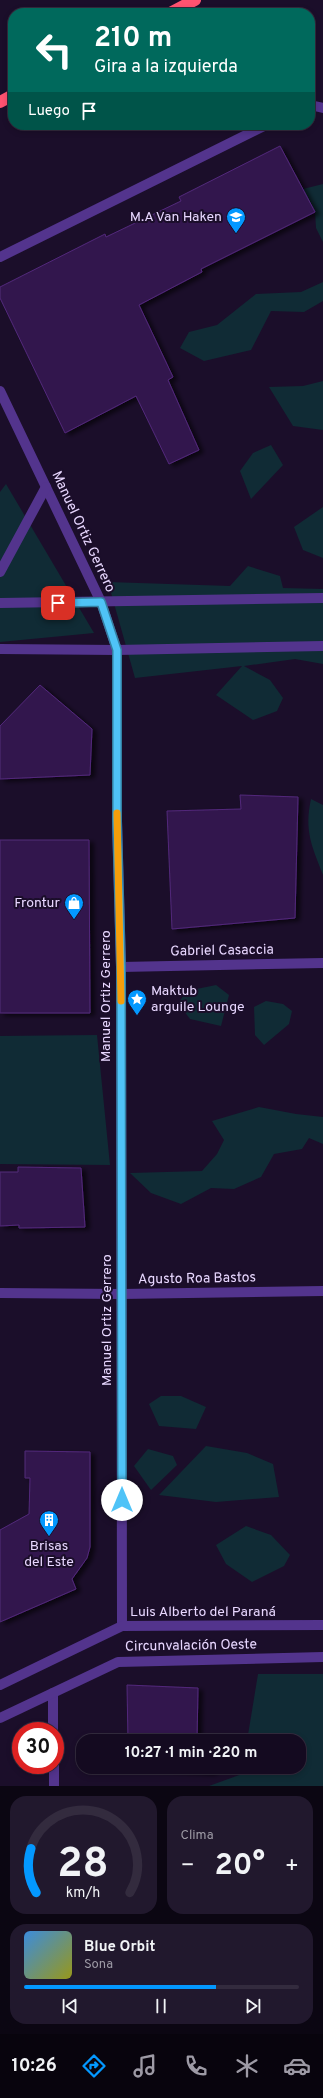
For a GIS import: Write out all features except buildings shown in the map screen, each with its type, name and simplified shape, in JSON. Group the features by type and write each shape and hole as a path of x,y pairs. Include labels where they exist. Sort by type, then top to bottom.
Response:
{"highway":[{"path":"180,8 195,0"}],"street":[{"path":"0,257 256,130"},
{"name":"Manuel Ortiz Gerrero","path":"0,391 101,602 117,650 117,821 121,967 122,1626"},
{"path":"0,572 46,487"},
{"path":"0,603 323,598"},
{"path":"0,649 117,650 323,646"},
{"name":"Gabriel Casaccia","path":"121,967 323,963"},
{"name":"Agusto Roa Bastos","path":"0,1293 121,1294 323,1291"},
{"name":"Luis Alberto del Paraná","path":"0,1685 122,1626 323,1625"},
{"name":"Circunvalación Oeste","path":"0,1718 118,1662 323,1657"},
{"path":"53,1693 53,1722"},
{"path":"54,1774 54,1786"}],"shaded area":[{"path":"323,184 323,242 316,228 315,211 303,189"},
{"path":"323,282 323,301 304,312 271,311 251,350 204,361 180,348 189,332 217,325 256,294 301,292"},
{"path":"323,381 323,430 293,426 269,387 303,386"},
{"path":"271,445 283,465 251,499 240,471 253,453"},
{"path":"6,484 94,633 0,642 0,492"},
{"path":"323,507 323,558 303,550 294,527"},
{"path":"248,566 280,576 283,588 323,589 323,664 295,659 244,666 270,680 283,698 277,711 253,720 216,695 242,666 135,678 108,582 230,586"},
{"path":"311,799 323,805 323,875 310,838 308,820"},
{"path":"216,985 229,995 221,1026 190,1019 178,1003 187,991"},
{"path":"266,1001 283,1004 292,1011 289,1024 264,1045 255,1035 254,1007"},
{"path":"97,1035 110,1165 0,1164 0,1036"},
{"path":"259,1107 296,1114 323,1117 323,1144 309,1138 302,1149 274,1154 261,1177 234,1189 211,1188 181,1204 151,1193 130,1173 202,1171 217,1154 224,1140 212,1121"},
{"path":"161,1396 181,1396 206,1407 196,1429 159,1426 149,1404"},
{"path":"206,1446 247,1453 273,1464 279,1497 216,1502 159,1495"},
{"path":"148,1449 173,1456 177,1465 151,1490 134,1466"},
{"path":"246,1526 271,1535 290,1555 284,1566 252,1582 226,1564 216,1545"},
{"path":"258,1674 323,1674 323,1786 209,1786 242,1774 306,1774 306,1734 248,1734"}],"slow traffic":[{"path":"117,813 121,1001"}],"place":[{"name":"M.A Van Haken","path":"236,234"},
{"name":"Frontur","path":"74,920"},
{"name":"Maktub arguile Lounge","path":"137,1016"},
{"name":"Brisas del Este","path":"49,1537"}],"route":[{"path":"58,603 101,602 117,650 117,821 121,967 122,1500"}]}
